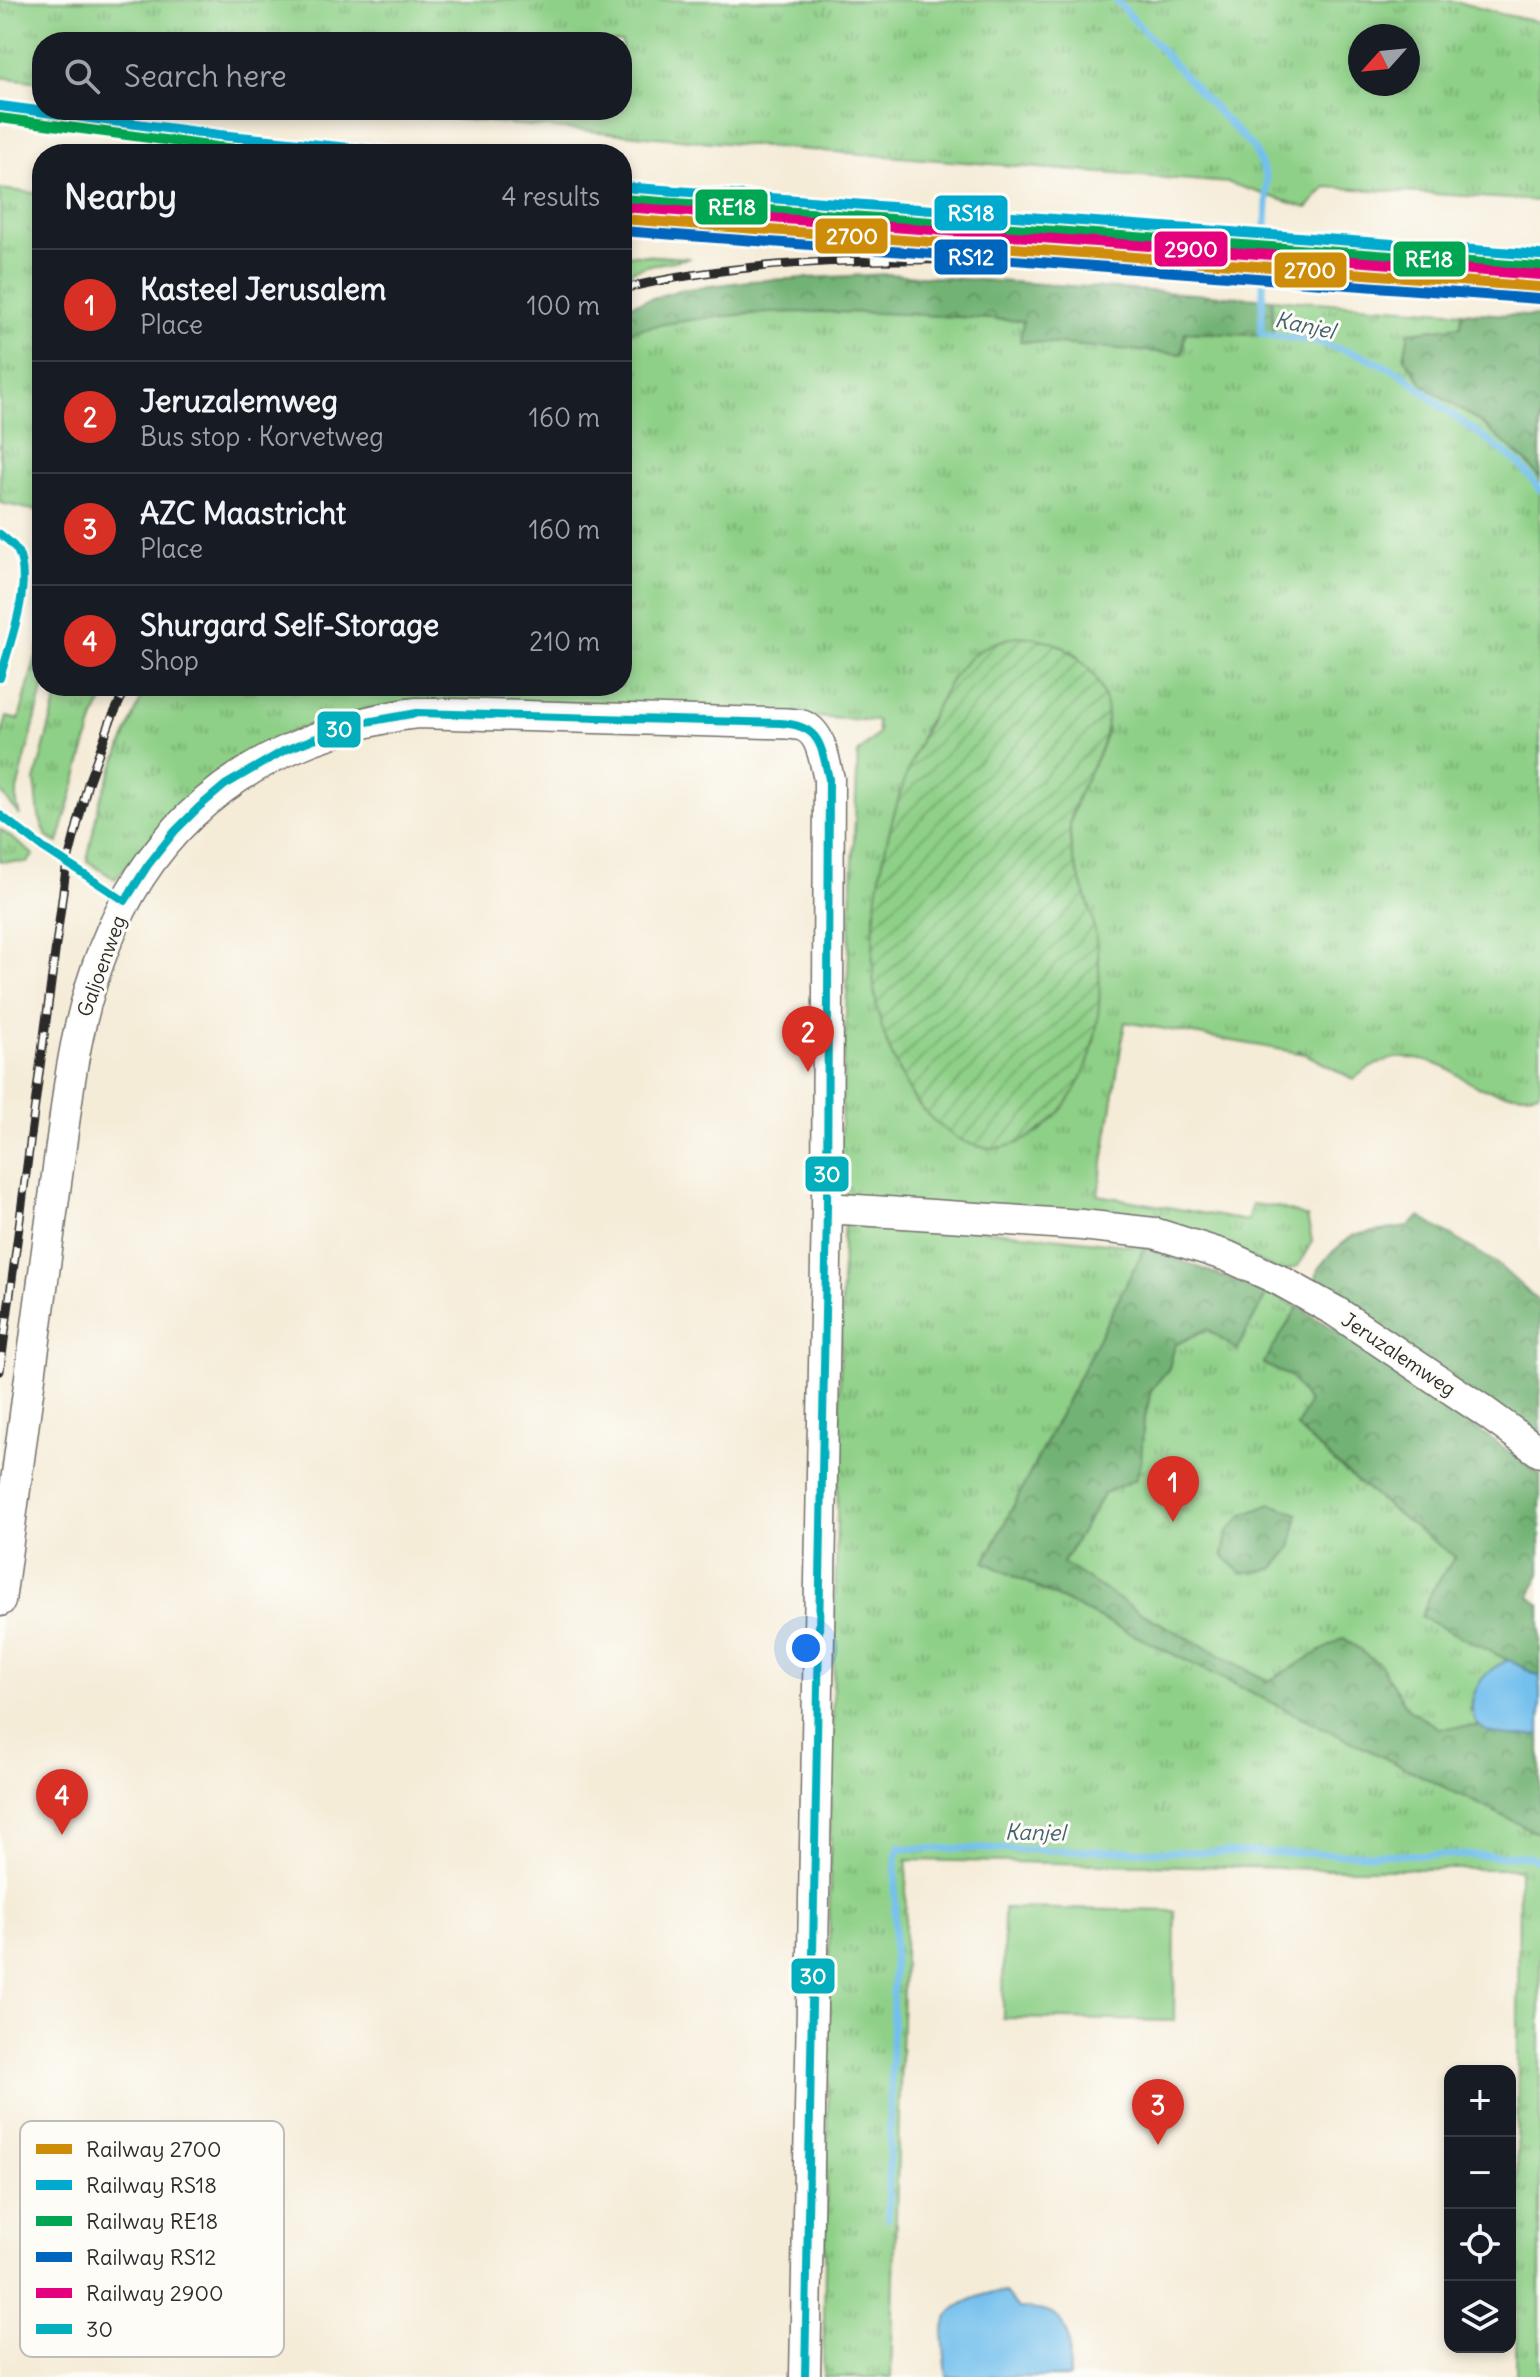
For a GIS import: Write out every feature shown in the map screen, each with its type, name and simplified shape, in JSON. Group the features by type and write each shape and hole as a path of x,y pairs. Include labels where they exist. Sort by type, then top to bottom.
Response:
{"street":[{"name":"Galjoenweg","path":"0,1601 69,1086 83,1007 97,965 125,901 150,863 177,829 218,792 243,773 270,759 335,731 396,715 417,713 768,723 801,725 809,729 818,740 829,779 827,1208"},
{"name":"Jeruzalemweg","path":"827,1208 1082,1225 1154,1233 1227,1256 1335,1311 1540,1452"},
{"path":"805,2377 827,1208"}],"green space":[{"path":"0,0 1450,0 1540,22 1540,201 1326,187 1307,208 1229,183 464,120 632,120 632,32 32,32 32,81 0,77"},
{"path":"0,189 32,193 32,510 0,503"},
{"path":"632,255 690,258 632,271"},
{"path":"888,274 1272,299 1273,336 1185,332 1182,354 1020,341 1023,321 821,312 720,316 632,331 632,304 680,290 749,281"},
{"path":"1272,299 1462,312 1461,326 1425,386 1502,439 1540,479 1540,1092 1501,1093 1474,1085 1446,1068 1408,1058 1386,1060 1353,1079 1298,1050 1300,1053 1125,1022 1098,1195 1247,1221 1252,1204 1278,1207 1307,1217 1312,1241 1298,1266 1282,1273 1227,1246 841,1202 839,1168 858,753 878,734 877,721 676,708 365,709 288,734 202,784 115,879 87,861 99,803 142,696 632,696 632,331 721,316 771,313 923,315 1023,321 1021,341 1183,353 1185,332 1273,336","holes":["1072,651 1093,674 1103,693 1107,732 1078,795 1070,824 1071,854 1099,958 1099,1001 1094,1044 1040,1132 956,1137 915,1101 888,1047 880,1018 873,976 874,914 895,811 926,724 934,712"]},
{"path":"1462,312 1540,317 1540,479 1529,464 1479,421 1425,386 1404,358 1409,332 1461,326"},
{"path":"1017,636 1039,638 1072,653 1094,675 1105,701 1105,734 1073,809 1070,825 1071,849 1092,916 1099,997 1091,1052 1069,1100 1035,1134 1007,1146 987,1148 946,1131 920,1106 907,1087 879,1017 874,988 873,941 886,843 905,779 930,719 949,683 968,659 985,647"},
{"path":"32,671 32,696 41,696 17,790 20,816 0,791 0,741 7,717 19,720"},
{"path":"57,696 106,696 94,718 58,843 47,837 39,816 35,781"},
{"path":"0,829 34,855 27,863 0,861"},
{"path":"1420,1217 1496,1263 1540,1303 1540,1446 1314,1289 1318,1269 1353,1235 1407,1227"},
{"path":"844,1224 937,1225 1145,1247 985,1562 1540,1834 1540,2377 1516,2377 1519,1869 1328,1869 907,1860 891,2377 823,2377 830,1836 843,1238"},
{"path":"1145,1247 1267,1293 1237,1350 1207,1329 1175,1345 1169,1368 1151,1390 1136,1479 1104,1493 1063,1563 1139,1612 1268,1681 1344,1638 1379,1664 1409,1710 1439,1728 1480,1726 1491,1733 1540,1735 1540,1834 985,1562"},
{"path":"1267,1293 1298,1307 1264,1363 1291,1377 1309,1403 1297,1427 1374,1495 1456,1557 1433,1589 1421,1617 1508,1660 1488,1674 1476,1692 1470,1708 1480,1726 1440,1729 1409,1710 1379,1664 1269,1681 1139,1612 1062,1563 1104,1493 1136,1479 1151,1390 1169,1368 1175,1344 1207,1328 1237,1350"},
{"path":"1298,1307 1378,1355 1540,1475 1540,1573 1530,1597 1540,1605 1540,1676 1421,1617 1433,1589 1455,1557 1373,1495 1297,1427 1308,1403 1291,1377 1263,1364"},
{"path":"1271,1504 1298,1514 1291,1548 1273,1569 1241,1573 1223,1555 1227,1533 1243,1515"},
{"path":"1004,1908 1175,1911 1174,2021 1003,2018"}],"water":[{"path":"1508,1660 1540,1676 1540,1735 1495,1734 1480,1727 1475,1719 1472,1702 1479,1684 1491,1670"},
{"path":"993,2292 1005,2293 1018,2308 1049,2313 1058,2318 1067,2334 1069,2377 947,2377 946,2321 960,2305"}],"waterway":[{"name":"Kanjel","path":"1116,0 1254,149 1266,176 1261,334 1316,342 1361,355 1403,374 1443,408 1520,464 1540,490"},
{"name":"Kanjel","path":"888,2219 896,1858 899,1848 1528,1856 1540,1861"}],"railway":[{"path":"632,287 752,267 885,260 973,260"},
{"path":"0,1371 66,869 88,783 122,696"}],"rail line":[{"name":"RS18","path":"0,106 32,110"},
{"name":"RE18","path":"0,118 195,144"},
{"name":"RS18","path":"106,120 309,144"},
{"name":"RS18","path":"632,188 1540,255"},
{"name":"RE18","path":"632,200 1539,267"},
{"name":"2900","path":"632,208 1540,275"},
{"name":"2700","path":"632,220 1540,287"},
{"name":"RS12","path":"632,232 1539,299"}],"transit line":[{"name":"30","path":"0,534 18,552 23,581 18,615 0,678"},
{"name":"30","path":"125,901 175,831 225,785 285,750 350,725 417,713 780,723 803,728 821,747 829,779 827,1208 805,2377"},
{"name":"30","path":"0,815 42,847 125,901"}],"place":[{"name":"Jeruzalemweg","path":"808,1072"},
{"name":"Kasteel Jerusalem","path":"1173,1522"},
{"name":"Shurgard Self-Storage","path":"62,1835"},
{"name":"AZC Maastricht","path":"1158,2145"}]}
